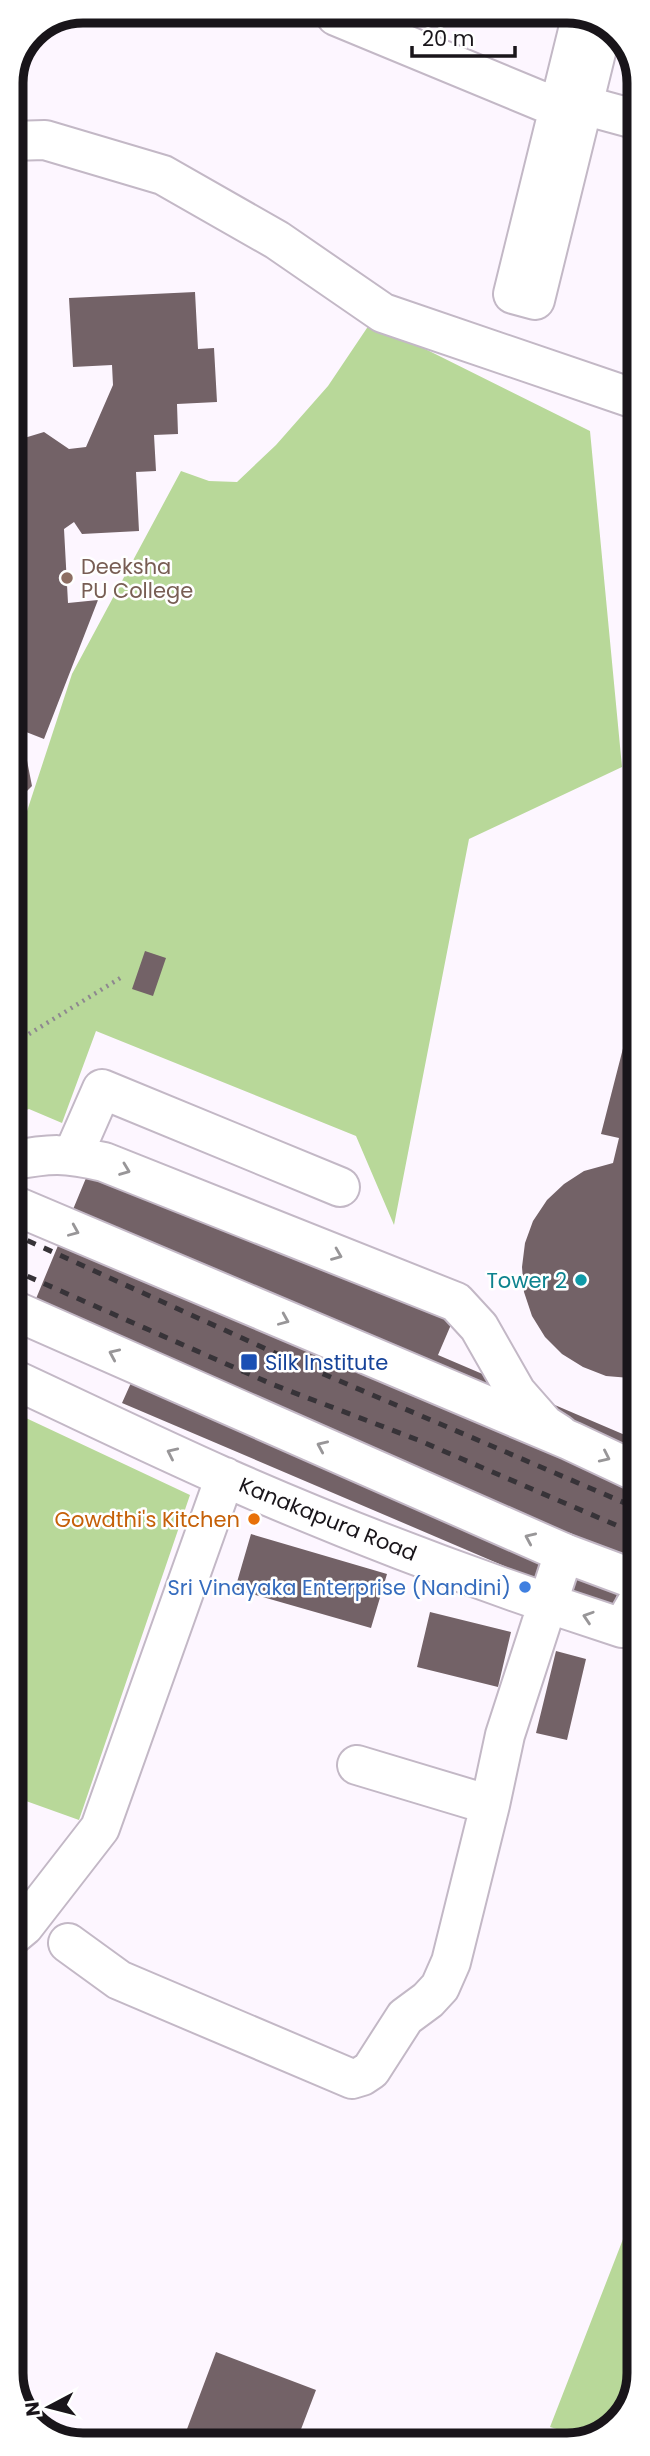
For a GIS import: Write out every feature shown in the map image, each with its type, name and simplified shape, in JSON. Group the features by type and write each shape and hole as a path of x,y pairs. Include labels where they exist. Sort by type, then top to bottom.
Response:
{"main road":[{"path":"354,23 574,110 627,118"},
{"path":"574,110 581,25"},
{"path":"574,110 600,33"},
{"path":"23,141 45,140 163,175 277,240 383,313 627,396"},
{"path":"74,1155 102,1089 340,1187"},
{"path":"23,1159 50,1154 74,1155 104,1162 456,1302 479,1327 516,1392 545,1425 571,1441"},
{"path":"23,1209 571,1441 627,1467"},
{"path":"23,1314 564,1553 627,1577"},
{"name":"Kanakapura Road","path":"23,1384 225,1477 400,1548 548,1604 622,1628 627,1619"},
{"path":"23,1927 100,1828 225,1477"},
{"path":"68,1944 119,1980 352,2079 371,2070 405,2017 440,1987 451,1962 505,1735 564,1553"},
{"path":"357,1765 490,1805"}],"path":[{"path":"23,1038 122,977"}],"green space":[{"path":"371,322 590,431 622,767 469,839 394,1225 356,1136 96,1031 62,1123 29,1109 23,1111 23,823 72,674 181,471 209,481 237,482 276,445 328,386"},
{"path":"23,1417 190,1495 79,1820 23,1800"},
{"path":"627,2229 627,2373 623,2396 607,2418 590,2429 569,2433 550,2427"}],"building":[{"path":"195,292 198,349 214,348 217,402 177,404 178,434 154,435 156,471 136,472 139,531 82,534 74,522 64,529 68,603 98,600 44,739 23,731 23,438 44,432 69,449 86,447 113,385 112,365 73,367 69,298"},
{"path":"23,740 32,786 23,795"},
{"path":"145,951 166,958 153,996 132,989"},
{"name":"Tower 2","path":"627,1033 627,1378 606,1376 583,1367 562,1354 545,1337 532,1316 524,1292 522,1267 525,1243 533,1221 547,1200 564,1184 584,1171 613,1163 619,1138 601,1134"},
{"path":"91,1166 453,1320 438,1355 627,1436 627,1572 610,1611 122,1403 139,1365 28,1318"},
{"path":"251,1534 387,1574 371,1628 235,1589"},
{"path":"430,1612 511,1632 498,1687 417,1667"},
{"path":"556,1651 586,1659 567,1740 536,1733"},
{"path":"216,2352 316,2390 300,2433 186,2433"}],"railway":[{"path":"23,1238 286,1358 627,1504"},
{"path":"23,1274 274,1385 418,1440 627,1530"}],"place":[{"name":"Deeksha PU College","path":"67,578"},
{"name":"Tower 2","path":"581,1280"},
{"name":"Silk Institute","path":"249,1362"},
{"name":"Gowdthi's Kitchen","path":"254,1519"},
{"name":"Sri Vinayaka Enterprise (Nandini)","path":"525,1587"}]}
